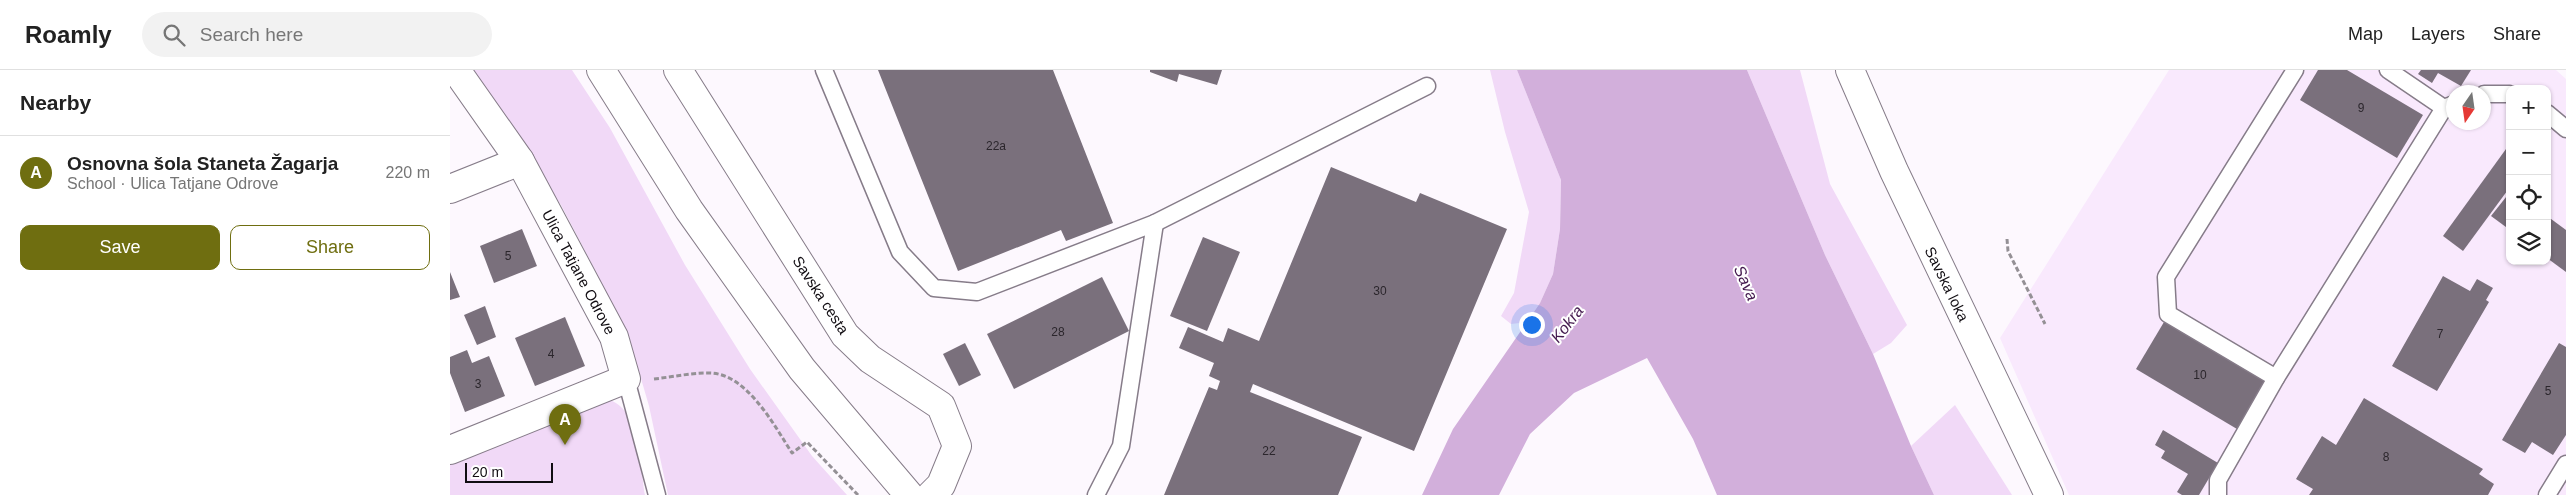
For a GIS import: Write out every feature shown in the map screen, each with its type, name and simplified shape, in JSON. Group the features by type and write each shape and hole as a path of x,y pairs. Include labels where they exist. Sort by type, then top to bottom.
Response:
{"street":[{"name":"Ulica Tatjane Odrove","path":"456,70 520,161 614,337 626,379"},
{"path":"601,70 689,210 802,369 909,495"},
{"name":"Savska cesta","path":"678,70 845,335 870,359 941,406 958,446 941,484 931,495"},
{"name":"Savska loka","path":"1850,70 1898,180 2049,495"},
{"path":"450,189 520,161"},
{"path":"450,450 626,379"}],"lane":[{"path":"824,70 900,252 934,288 978,292 1155,223 1427,86"},
{"path":"2276,378 2168,314 2166,277 2295,70"},
{"path":"2388,70 2446,104"},
{"path":"2491,94 2506,94"},
{"path":"2218,495 2218,480 2276,378 2446,111"},
{"path":"2551,116 2566,129"},
{"path":"1096,495 1121,446 1155,223"},
{"path":"626,379 657,495"},
{"path":"2547,495 2566,464"}],"path":[{"path":"2007,239 2008,251 2045,324"},
{"path":"626,379 642,381 710,373 727,376 759,402 792,453 807,442 858,495"}],"shaded area":[{"path":"466,70 572,70 610,128 685,265 750,369 812,456 847,495 668,495 649,406 635,358 596,272 561,205"},
{"path":"1490,70 1517,70 1561,180 1560,229 1553,274 1540,303 1527,322 1511,324 1501,316 1514,293 1529,212 1505,132"},
{"path":"1747,70 1800,70 1830,184 1907,325 1891,343 1873,354 1825,255"},
{"path":"2169,70 2556,70 2566,79 2566,495 2069,495 2000,338"},
{"path":"607,399 618,405 627,414 633,426 640,454 645,495 450,495 450,460"},
{"path":"1955,405 2012,495 1934,495 1911,446"}],"water":[{"path":"1517,70 1747,70 1825,255 1873,354 1911,446 1934,495 1717,495 1693,439 1647,358 1574,393 1530,434 1499,495 1422,495 1453,429 1540,303 1553,274 1560,229 1561,180"}],"building":[{"path":"878,70 1053,70 1113,223 1066,241 1061,230 958,271"},
{"path":"1150,70 1222,70 1217,85 1179,74 1177,82 1150,72"},
{"path":"2318,70 2347,70 2423,115 2397,158 2300,100"},
{"path":"2421,70 2471,70 2462,85 2438,73 2432,83 2418,74"},
{"path":"2506,149 2506,192 2463,251 2443,236"},
{"path":"1331,167 1416,202 1420,193 1507,229 1414,451 1253,384 1250,392 1362,437 1338,495 1164,495 1209,387 1217,390 1220,381 1209,376 1214,363 1179,348 1188,327 1223,342 1228,328 1259,341"},
{"path":"2506,197 2506,227 2491,216"},
{"path":"2551,219 2566,230 2566,272 2551,261"},
{"path":"522,229 537,266 494,283 480,246"},
{"path":"1203,237 1240,252 1207,331 1170,316"},
{"path":"450,272 460,297 450,300"},
{"path":"2443,276 2470,291 2477,279 2493,288 2486,300 2489,302 2437,391 2392,366"},
{"path":"1102,277 1129,331 1014,389 987,334"},
{"path":"485,306 496,337 477,345 464,315"},
{"path":"565,317 585,366 535,386 515,338"},
{"path":"2164,322 2265,381 2237,429 2136,369"},
{"path":"965,343 981,375 959,386 943,354"},
{"path":"2559,343 2566,347 2566,435 2553,455 2532,442 2525,453 2502,440"},
{"path":"467,350 472,363 489,356 505,396 465,412 450,373 450,357"},
{"path":"2364,398 2483,469 2479,474 2494,484 2488,495 2309,495 2313,489 2296,479 2322,436 2336,445"},
{"path":"2163,430 2218,463 2199,495 2182,495 2177,492 2188,474 2161,458 2165,451 2155,445"}],"place":[{"name":"Osnovna šola Staneta Žagarja","path":"565,445"}],"water label":[{"name":"Sava","path":"1746,283"},
{"name":"Kokra","path":"1567,324"}]}
